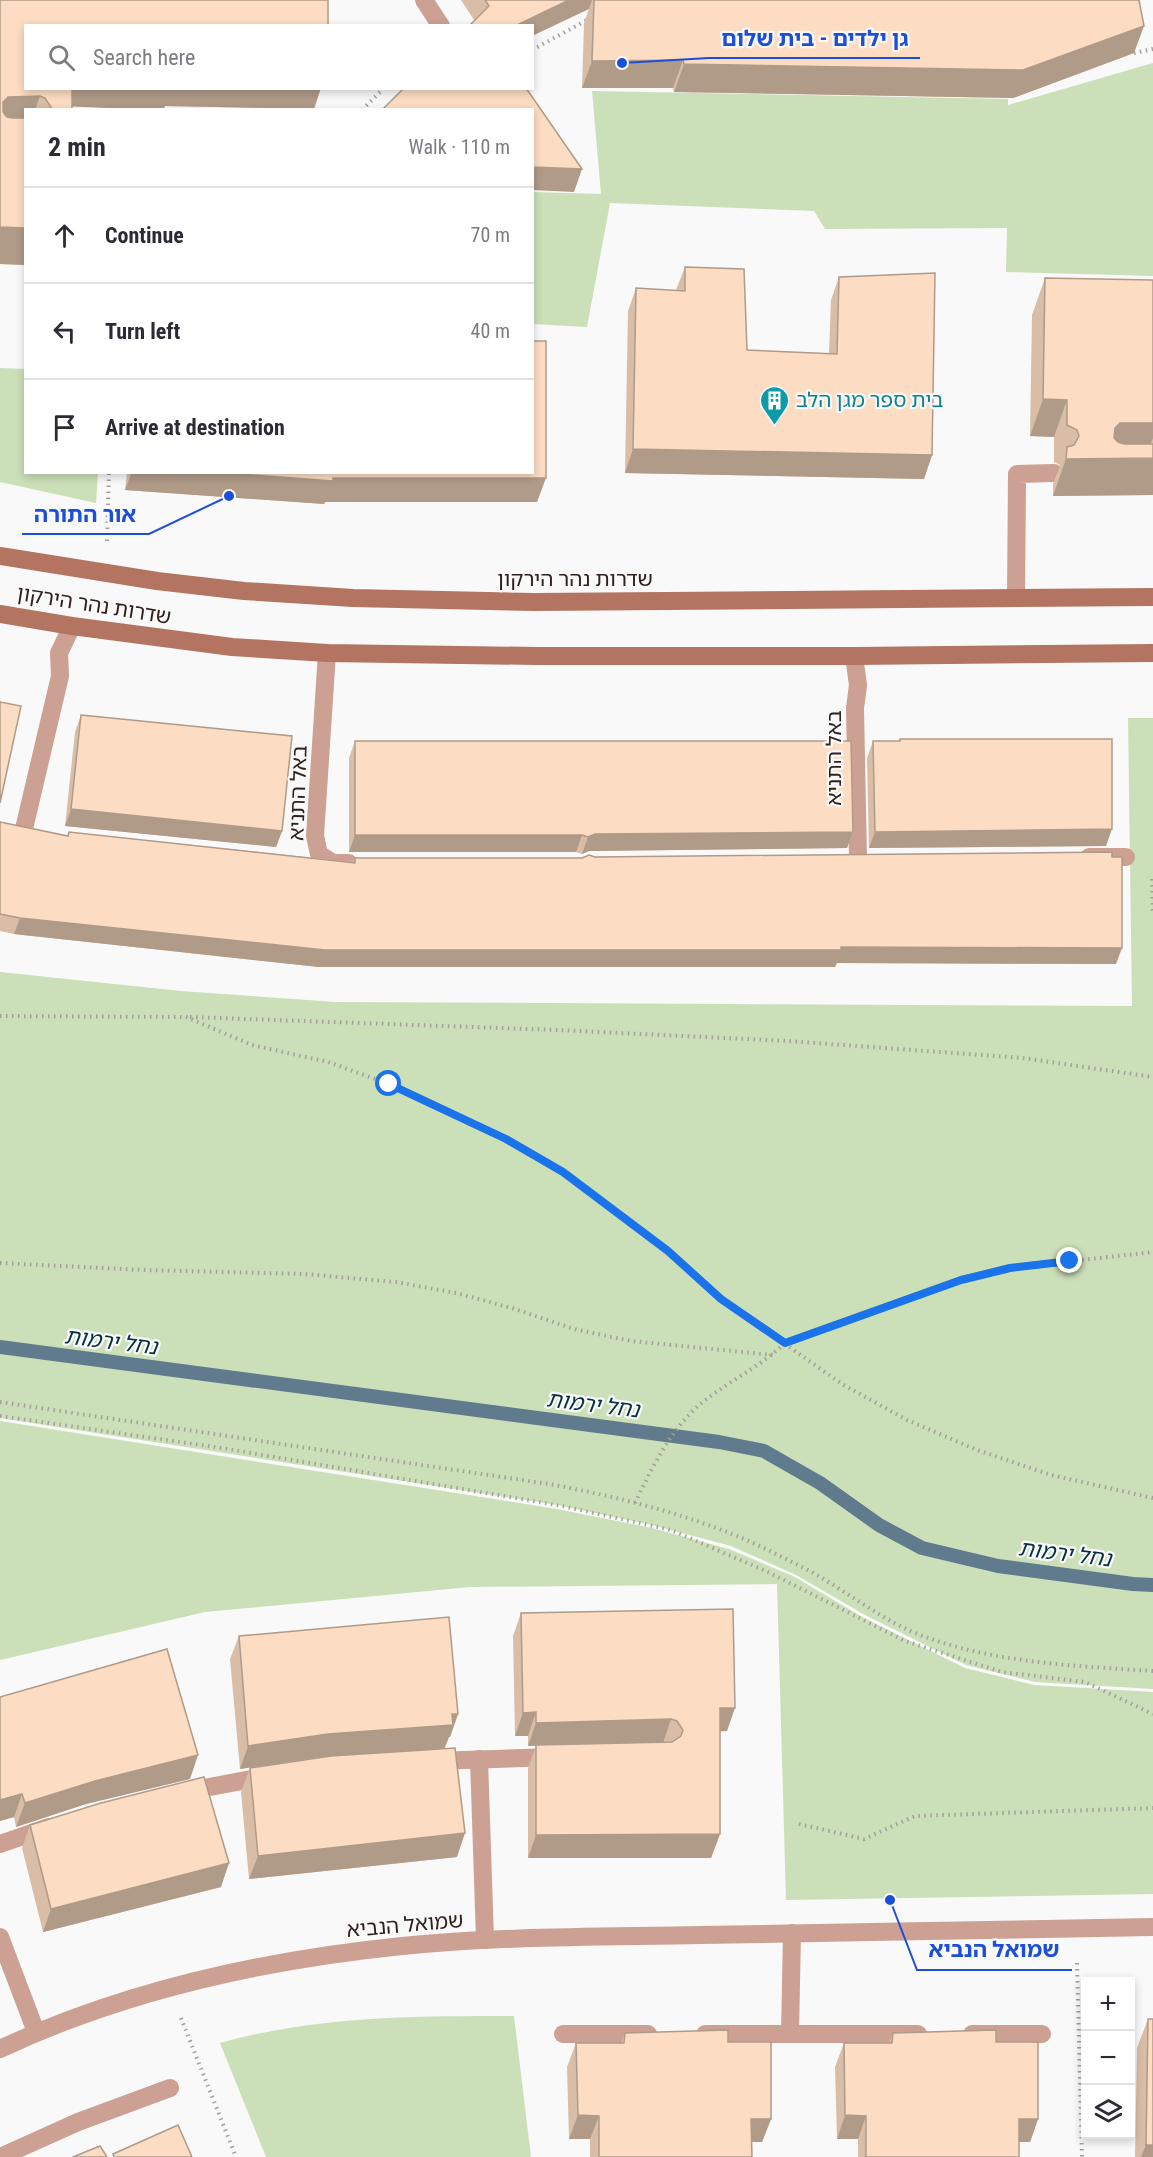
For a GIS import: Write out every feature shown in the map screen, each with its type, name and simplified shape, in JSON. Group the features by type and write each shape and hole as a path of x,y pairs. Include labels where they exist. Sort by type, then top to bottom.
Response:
{"main road":[{"name":"שדרות נהר הירקון","path":"0,556 106,574 244,591 353,598 534,602 1153,597"},
{"name":"שדרות נהר הירקון","path":"0,614 232,647 327,653 548,656 1153,653"}],"street":[{"path":"424,0 440,24"},
{"path":"1016,598 1017,474 1054,473"},
{"path":"23,833 60,676 59,653 72,626"},
{"name":"באל התניא","path":"327,653 315,836 319,854 333,863 366,863"},
{"name":"באל התניא","path":"854,656 858,685 855,708 852,860 881,860"},
{"path":"1068,858 1126,857"},
{"path":"412,1762 571,1757"},
{"path":"479,1759 485,1940"},
{"path":"166,1795 280,1775"},
{"path":"0,1844 66,1822"},
{"name":"שמואל הנביא","path":"0,2049 36,2032 123,2001 169,1988 258,1967 404,1946 485,1940 1153,1927"},
{"path":"790,2034 792,1933"},
{"path":"0,1937 36,2032"},
{"path":"562,2034 1042,2034"},
{"path":"0,2157 78,2122 170,2088"}],"path":[{"path":"534,49 594,17"},
{"path":"1134,53 1153,49"},
{"path":"364,108 382,90"},
{"path":"106,574 109,474"},
{"path":"1152,875 1153,915"},
{"path":"0,1016 186,1017 788,1041 1023,1058 1153,1077"},
{"path":"186,1017 252,1045 328,1062 389,1084 506,1139 563,1172 668,1251 721,1299 842,1384 907,1420 977,1450 1051,1475 1153,1498"},
{"path":"634,1503 677,1427 699,1405 773,1355 785,1343 961,1280 1010,1268 1153,1252"},
{"path":"0,1263 304,1274 396,1282 456,1293 515,1309 574,1329 631,1341 773,1355"},
{"path":"0,1402 549,1484 620,1498 692,1518 750,1541 809,1570 875,1613 920,1635 975,1652 1008,1658 1083,1667 1153,1671"},
{"path":"0,1416 245,1452 562,1506 671,1530 768,1572 905,1641 1002,1672 1085,1682 1153,1714"},
{"path":"799,1824 864,1839 915,1815 1153,1808"},
{"path":"1076,1929 1082,2157"},
{"path":"169,1988 236,2157"}],"green space":[{"path":"1153,63 1153,276 1006,272 1007,228 825,229 814,211 610,203 587,327 534,324 534,192 601,194 592,91 1008,99 1008,105"},
{"path":"0,368 24,369 24,474 98,474 96,503 0,482"},
{"path":"1128,718 1153,718 1153,1689 1035,1682 966,1665 865,1615 796,1575 731,1546 652,1525 557,1505 0,1418 0,972 181,991 336,1002 1132,1006"},
{"path":"0,1421 557,1509 652,1528 729,1549 795,1577 864,1618 965,1668 1034,1685 1153,1692 1153,1894 786,1900 777,1584 470,1587 205,1612 0,1660"},
{"path":"514,2016 531,2157 266,2157 220,2043 293,2027 366,2019"}],"building":[{"path":"0,0 328,0 328,24 24,24 24,90 72,90 72,108 51,108 45,98 40,96 8,97 3,102 3,112 7,117 24,118 24,228 0,227"},
{"path":"485,0 569,0 519,24 471,24 489,6"},
{"path":"594,0 1139,0 1144,26 1023,70 684,64 683,60 592,61"},
{"path":"402,90 527,90 582,169 534,167 534,108 384,108"},
{"name":"בית ספר מגן הלב","path":"685,267 744,269 747,350 837,354 839,277 935,273 932,455 633,449 636,288 685,291"},
{"path":"1045,278 1153,280 1153,423 1120,423 1115,428 1114,438 1124,444 1153,444 1153,458 1066,459 1067,447 1074,445 1079,436 1077,430 1067,425 1067,400 1043,399"},
{"path":"534,341 546,341 546,478 333,478 333,481 240,474 534,474"},
{"path":"0,702 21,706 0,803"},
{"path":"81,715 292,736 282,831 71,809"},
{"path":"900,739 1112,739 1112,829 875,832 873,741 900,741"},
{"path":"355,741 851,741 853,832 595,834 588,837 582,835 355,835"},
{"path":"0,822 68,836 69,832 355,863 355,858 1112,852 1112,857 1122,857 1122,948 325,950 20,918 0,914"},
{"path":"733,1609 735,1708 720,1708 720,1834 536,1835 536,1745 672,1742 681,1736 683,1730 677,1721 671,1719 536,1723 536,1712 523,1713 521,1613"},
{"path":"449,1617 458,1714 452,1714 453,1725 328,1734 248,1746 239,1636"},
{"path":"167,1649 198,1755 95,1781 25,1803 22,1794 0,1800 0,1697"},
{"path":"455,1748 465,1833 258,1856 250,1768 331,1756"},
{"path":"204,1777 229,1863 51,1909 30,1825 101,1803"},
{"path":"1148,2019 1153,2019 1153,2145 1146,2145"},
{"path":"728,2030 728,2042 771,2042 771,2119 751,2119 752,2157 599,2157 599,2116 578,2115 576,2043 624,2043 625,2033"},
{"path":"996,2030 996,2042 1038,2042 1038,2119 1019,2119 1019,2157 866,2157 866,2116 845,2115 844,2043 892,2043 893,2033"},
{"path":"178,2125 192,2157 114,2157 113,2154"},
{"path":"100,2146 107,2157 73,2157"}],"waterway":[{"name":"נחל ירמות","path":"0,1347 719,1442 764,1451 820,1483 879,1525 922,1548 998,1566 1153,1585"}],"place":[{"name":"גן ילדים - בית שלום","path":"622,63"},
{"name":"בית ספר מגן הלב","path":"775,426"},
{"name":"אור התורה","path":"229,496"},
{"name":"שמואל הנביא","path":"890,1900"}],"route":[{"path":"389,1084 506,1139 563,1172 668,1251 721,1299 785,1343 853,1320 908,1297 961,1280 1010,1268 1070,1261"}]}
